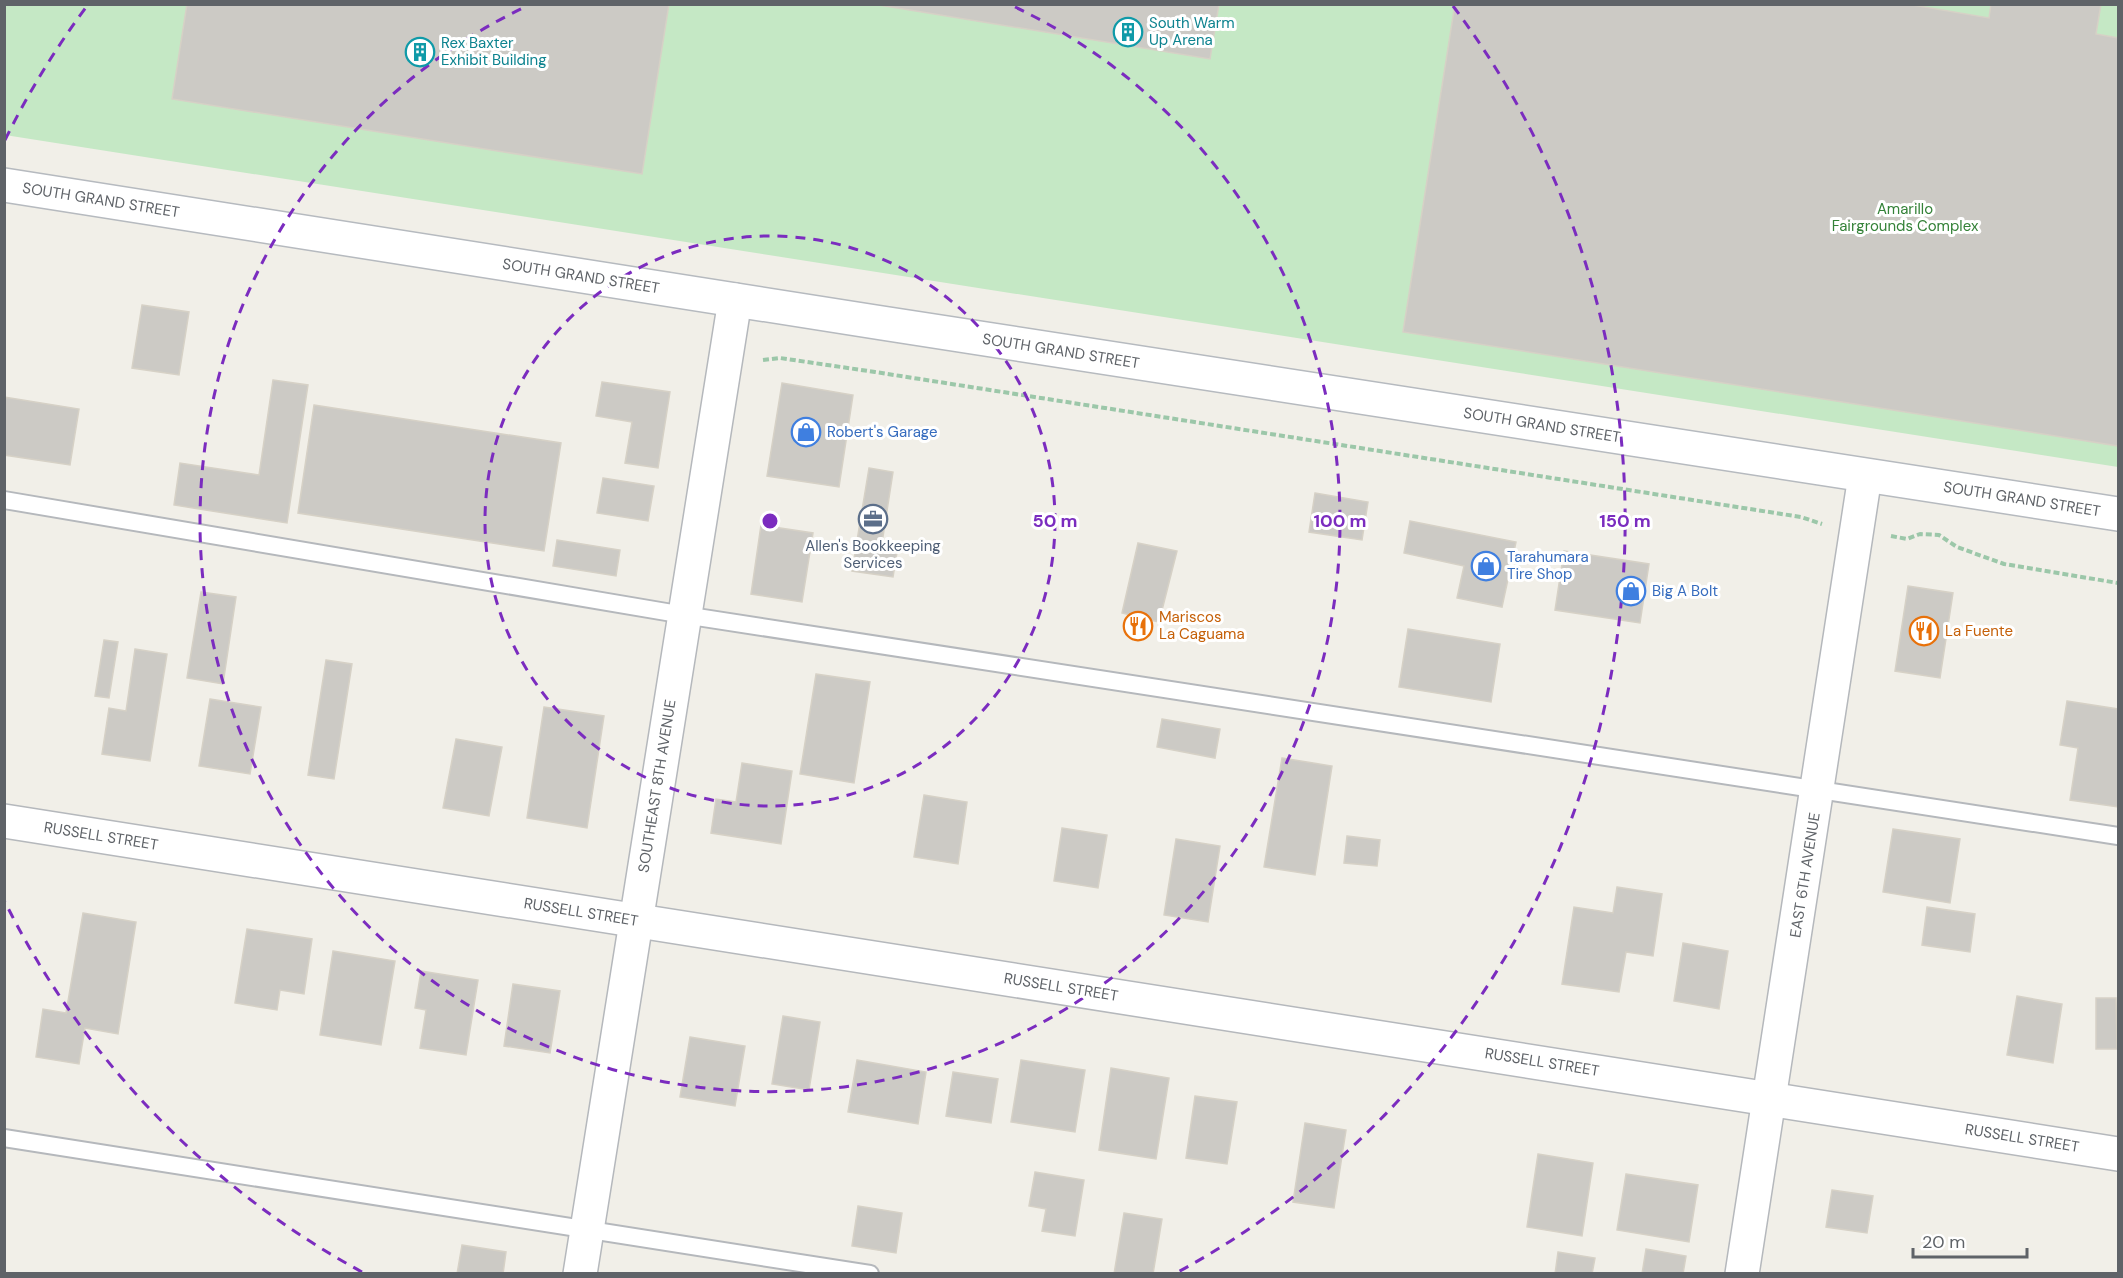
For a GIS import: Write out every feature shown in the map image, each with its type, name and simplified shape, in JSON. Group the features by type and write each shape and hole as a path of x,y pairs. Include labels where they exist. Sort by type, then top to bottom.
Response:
{"street":[{"name":"SOUTH GRAND STREET","path":"4,185 2118,514"},
{"name":"SOUTHEAST 8TH AVENUE","path":"580,1274 735,300"},
{"name":"EAST 6TH AVENUE","path":"1742,1274 1866,476"},
{"name":"RUSSELL STREET","path":"4,820 2118,1154"}],"lane":[{"path":"4,500 684,615 2118,836"},
{"path":"4,1138 870,1274"}],"path":[{"path":"763,360 780,358 875,372 1801,518 1820,524"},
{"path":"1907,538 1920,534 1939,535 1957,547 2004,564 2118,582"}],"green space":[{"name":"Amarillo Fairgrounds Complex","path":"4,5 2118,5 2118,467 5,135"}],"building":[{"name":"Rex Baxter Exhibit Building","path":"187,4 669,4 642,174 172,99"},
{"name":"South Warm Up Arena","path":"873,4 1219,4 1210,59"},
{"path":"1455,4 1907,4 1989,18 1991,4 2101,4 2096,34 2118,38 2118,446 1403,332"},
{"path":"142,305 189,312 179,375 132,368"},
{"path":"273,380 308,385 287,523 174,505 180,463 259,475"},
{"path":"602,382 670,392 658,468 625,463 632,422 596,416"},
{"path":"782,383 853,395 839,487 767,476"},
{"path":"4,397 79,409 70,465 4,455"},
{"path":"314,405 561,443 544,551 298,513"},
{"path":"869,468 893,472 882,543 898,546 893,577 852,571"},
{"path":"603,478 654,486 648,521 597,513"},
{"path":"1315,493 1368,502 1362,540 1309,532"},
{"path":"1410,521 1516,542 1502,607 1457,598 1464,566 1404,553"},
{"path":"761,525 813,533 802,602 751,594"},
{"path":"557,540 620,550 616,576 553,566"},
{"path":"1138,543 1177,551 1159,622 1122,613"},
{"path":"1564,551 1649,564 1640,623 1555,610"},
{"path":"1908,586 1953,593 1940,678 1895,671"},
{"path":"201,592 236,597 223,684 187,678"},
{"path":"1408,629 1500,644 1491,702 1399,687"},
{"path":"104,640 118,642 109,698 95,696"},
{"path":"135,649 167,654 150,761 102,754 109,708 126,711"},
{"path":"326,660 352,664 334,779 308,775"},
{"path":"816,674 870,682 854,783 800,774"},
{"path":"210,699 261,707 250,774 199,766"},
{"path":"2067,701 2118,709 2118,807 2070,800 2078,748 2060,745"},
{"path":"544,707 604,716 587,828 527,818"},
{"path":"1162,719 1220,729 1215,758 1157,747"},
{"path":"456,739 502,747 489,816 443,808"},
{"path":"1282,758 1332,766 1315,875 1264,867"},
{"path":"742,763 792,771 781,844 711,833 716,799 736,802"},
{"path":"924,795 967,802 958,864 914,857"},
{"path":"1062,828 1107,835 1098,888 1054,881"},
{"path":"1893,829 1960,839 1950,903 1883,892"},
{"path":"1347,836 1380,840 1377,866 1344,863"},
{"path":"1176,839 1220,846 1208,922 1164,915"},
{"path":"1617,887 1662,894 1653,956 1626,952 1619,992 1562,984 1574,907 1613,913"},
{"path":"1927,907 1975,914 1970,952 1922,945"},
{"path":"83,913 136,922 118,1034 85,1028 79,1064 36,1057 43,1009 66,1013"},
{"path":"247,929 312,939 304,994 280,990 277,1010 235,1003"},
{"path":"1683,943 1728,951 1719,1009 1674,1001"},
{"path":"333,951 395,961 381,1045 320,1035"},
{"path":"421,971 478,980 466,1055 420,1048 426,1010 415,1008"},
{"path":"513,984 560,991 550,1053 504,1046"},
{"path":"2017,996 2062,1004 2053,1063 2007,1055"},
{"path":"2096,998 2116,998 2117,1049 2096,1049"},
{"path":"783,1016 820,1022 809,1090 772,1084"},
{"path":"690,1037 745,1046 735,1106 680,1097"},
{"path":"857,1060 926,1072 918,1124 848,1112"},
{"path":"1021,1060 1085,1070 1075,1132 1011,1122"},
{"path":"1111,1068 1169,1078 1156,1159 1099,1150"},
{"path":"953,1072 998,1079 991,1123 946,1116"},
{"path":"1195,1096 1237,1102 1227,1164 1186,1158"},
{"path":"1305,1123 1346,1130 1334,1208 1293,1202"},
{"path":"1538,1154 1593,1163 1582,1236 1527,1227"},
{"path":"1035,1172 1084,1180 1075,1236 1042,1231 1046,1209 1029,1206"},
{"path":"1626,1174 1698,1185 1689,1242 1617,1230"},
{"path":"1832,1190 1873,1196 1867,1233 1826,1227"},
{"path":"858,1206 902,1213 896,1253 852,1246"},
{"path":"1124,1213 1162,1219 1153,1274 1114,1274"},
{"path":"462,1245 506,1252 503,1274 457,1274"},
{"path":"1646,1249 1686,1256 1683,1274 1642,1274"},
{"path":"1558,1252 1595,1258 1592,1274 1555,1274"}],"place":[{"name":"South Warm Up Arena","path":"1128,32"},
{"name":"Rex Baxter Exhibit Building","path":"420,52"},
{"name":"Robert's Garage","path":"806,432"},
{"name":"Allen's Bookkeeping Services","path":"873,519"},
{"name":"Tarahumara Tire Shop","path":"1486,566"},
{"name":"Big A Bolt","path":"1631,591"},
{"name":"Mariscos La Caguama","path":"1138,626"},
{"name":"La Fuente","path":"1924,631"}]}
